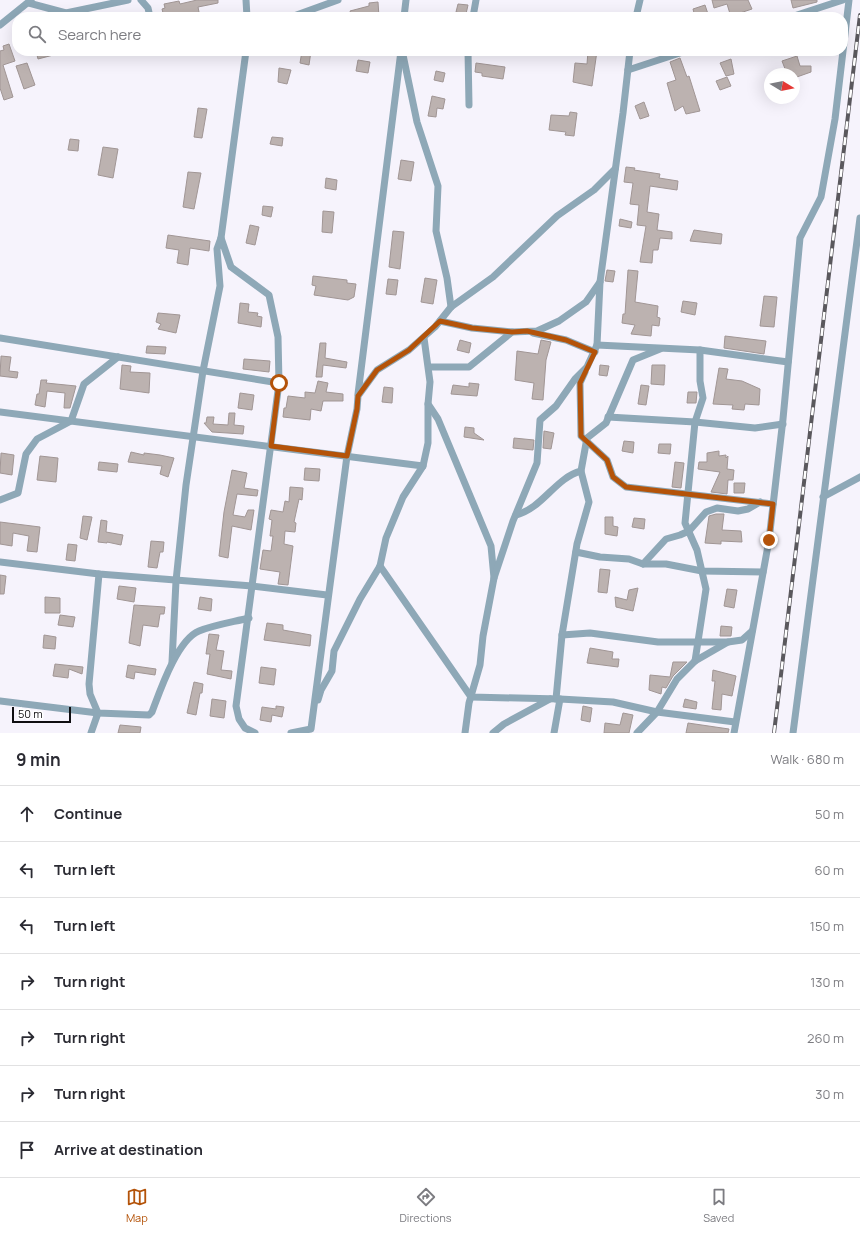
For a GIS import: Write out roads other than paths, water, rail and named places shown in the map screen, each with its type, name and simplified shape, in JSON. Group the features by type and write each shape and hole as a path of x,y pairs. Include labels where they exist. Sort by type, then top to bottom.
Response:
{"street":[{"path":"71,12 128,0"},
{"path":"141,0 148,8 149,12"},
{"path":"246,0 247,12"},
{"path":"305,12 338,0"},
{"path":"405,12 406,0"},
{"path":"474,12 476,0"},
{"path":"637,12 640,0"},
{"path":"806,12 843,0"},
{"path":"848,12 849,0"},
{"path":"17,12 30,2 63,12"},
{"path":"0,25 12,16"},
{"path":"172,662 176,581 193,436 203,371 220,286 217,249 221,238 245,56"},
{"path":"311,731 327,595 347,456 357,409 401,56"},
{"path":"403,56 417,122 438,186 436,231 447,278 451,307"},
{"path":"468,56 470,104"},
{"path":"629,56 616,169 600,282 596,349 580,383 581,436 607,460 613,477 626,487 773,504"},
{"path":"628,70 671,56"},
{"path":"734,733 763,572 773,504 783,424 800,238 821,197 835,119 842,56"},
{"path":"358,396 377,370 409,350 424,338 451,307 493,277 557,216 594,190 616,169"},
{"path":"793,733 860,218"},
{"path":"221,238 231,267 269,295 278,337 279,383 249,618 242,654 236,706 239,719 245,728 255,733"},
{"path":"440,321 509,334 537,331 559,321 586,302 600,282"},
{"path":"527,331 596,349 700,350 788,362"},
{"path":"429,367 469,367 509,334"},
{"path":"0,338 279,383"},
{"path":"311,731 321,690 332,671 334,651 360,599 380,566 386,538 403,497 423,466 428,443 428,404 430,382 424,338"},
{"path":"554,733 555,699 562,635 576,552 589,502 581,471 587,441 588,438 606,423 633,360 660,349"},
{"path":"695,661 706,589 697,550 685,523 695,422 703,398 700,381 700,350"},
{"path":"0,500 18,493 26,454 37,439 71,421 84,384 118,357"},
{"path":"465,733 471,697 480,665 494,578 516,515 537,462 540,420 556,406 575,379 587,368"},
{"path":"428,404 438,419 491,546 494,578"},
{"path":"0,412 423,466"},
{"path":"608,418 695,422 755,428 783,424"},
{"path":"516,515 527,512 544,500 570,474 581,471"},
{"path":"823,497 860,477"},
{"path":"643,564 666,539 689,531 706,512 717,508 738,511 748,509 760,502"},
{"path":"576,552 600,557 629,559 643,564 666,564 702,571 763,572"},
{"path":"0,562 99,574 252,586 327,595"},
{"path":"380,566 471,697"},
{"path":"91,733 98,713 90,694 89,684 99,574"},
{"path":"0,701 98,713 149,715 152,712 172,662 187,641 197,632 249,618"},
{"path":"562,635 590,633 658,642 728,642 742,640 752,631"},
{"path":"637,733 657,712 677,679 695,661 728,642"},
{"path":"471,697 614,702 657,712 736,722"},
{"path":"493,733 504,724 555,699"},
{"path":"291,733 311,731"}],"railway":[{"path":"774,733 860,15"}]}
